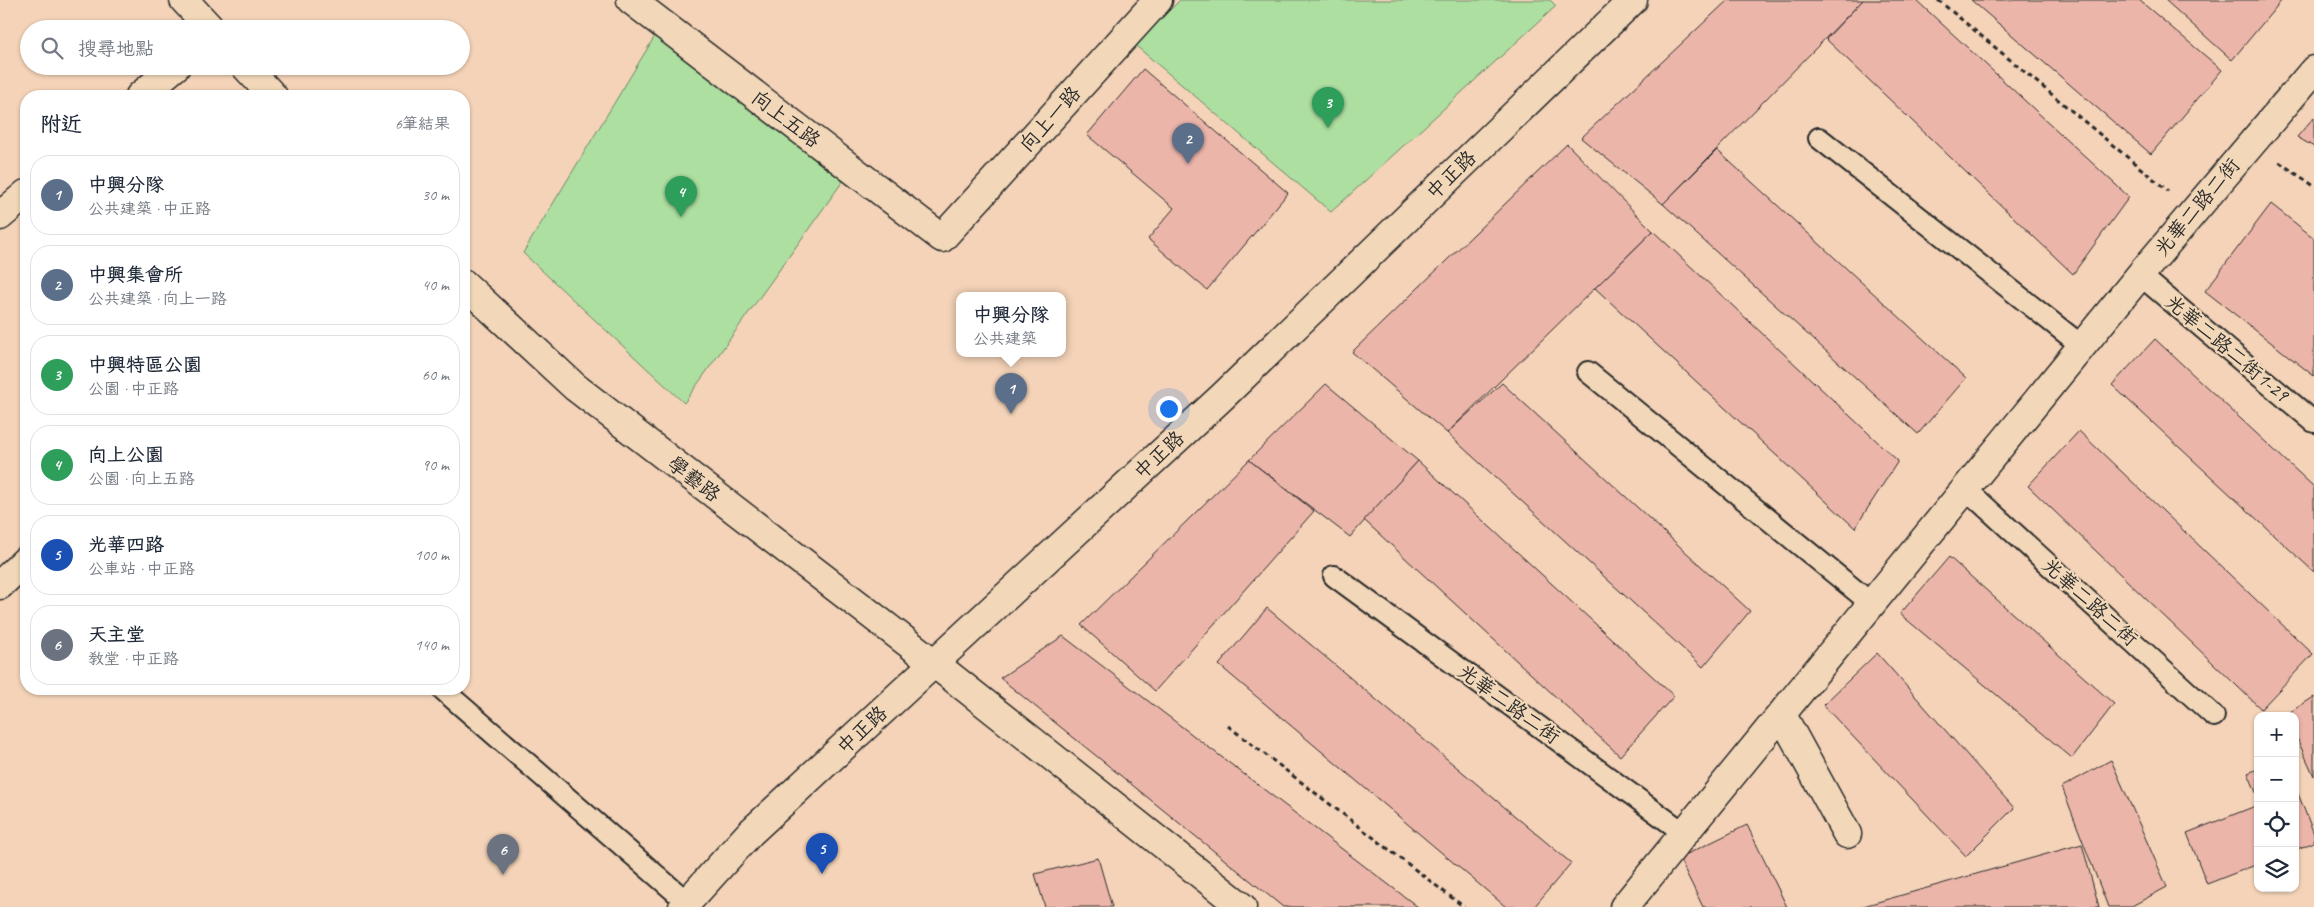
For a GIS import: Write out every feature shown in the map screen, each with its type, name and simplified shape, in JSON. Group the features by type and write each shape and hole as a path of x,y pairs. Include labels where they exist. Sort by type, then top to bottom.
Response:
{"street":[{"path":"184,0 203,20"},
{"name":"向上五路","path":"631,0 942,238"},
{"name":"中正路","path":"685,904 750,834 1222,397 1633,0"},
{"name":"向上一路","path":"942,238 1152,2"},
{"name":"光華二路二街","path":"1624,907 2140,275 2314,70"},
{"path":"147,90 165,75"},
{"path":"253,75 267,90"},
{"path":"0,216 20,199"},
{"name":"學藝路","path":"470,290 575,388 934,664 1242,907"},
{"path":"0,585 20,566"},
{"path":"1782,715 1847,834"}],"lane":[{"path":"1819,138 2082,346"},
{"name":"光華二路二街1-29","path":"2140,275 2314,422"},
{"path":"1588,372 1872,604"},
{"name":"光華二路二街","path":"1966,489 2214,716"},
{"name":"光華二路二街","path":"1334,576 1684,833"},
{"path":"449,695 685,904"}],"path":[{"path":"1938,0 2193,212"},
{"path":"2251,144 2314,186"},
{"path":"1228,726 1464,907"}],"green space":[{"path":"1180,0 1550,0 1556,6 1331,212 1135,45"},
{"path":"655,36 843,181 684,403 523,253"}],"building":[{"path":"1728,0 1863,0 1663,204 1581,138"},
{"path":"1863,0 1916,0 2129,197 2073,274 1826,39"},
{"path":"1971,0 2139,0 2222,70 2151,154"},
{"path":"2165,0 2282,0 2232,60"},
{"path":"1143,69 1288,193 1207,290 1148,239 1174,208 1087,135"},
{"path":"2314,117 2314,147 2297,137"},
{"path":"1567,144 1653,231 1447,433 1352,352"},
{"path":"1717,150 1966,378 1918,434 1663,204"},
{"path":"2271,204 2314,238 2314,376 2205,291"},
{"path":"1653,231 1898,461 1855,528 1595,288"},
{"path":"2155,339 2314,487 2314,572 2112,385"},
{"path":"1502,383 1750,611 1703,667 1447,433"},
{"path":"1326,384 1418,461 1350,537 1249,460"},
{"path":"2079,431 2313,654 2261,709 2028,486"},
{"path":"1249,460 1314,511 1155,691 1081,625"},
{"path":"1418,461 1674,696 1620,756 1364,520"},
{"path":"1949,557 2114,704 2072,758 1900,614"},
{"path":"1267,608 1571,863 1534,907 1506,907 1219,665"},
{"path":"1063,636 1418,907 1283,907 1000,678"},
{"path":"1877,653 2014,808 1966,856 1823,705"},
{"path":"2314,697 2314,776 2299,743 2299,712 2290,712"},
{"path":"2111,760 2167,887 2130,907 2108,907 2062,787"},
{"path":"2254,771 2254,787 2248,773"},
{"path":"2299,796 2314,834 2314,842 2299,848"},
{"path":"2254,807 2254,866 2207,884 2187,833"},
{"path":"1747,825 1787,907 1703,907 1679,858"},
{"path":"2082,844 2099,907 1860,907"},
{"path":"1098,858 1112,907 1045,907 1035,874"}],"place":[{"name":"中興特區公園","path":"1328,128"},
{"name":"中興集會所","path":"1188,164"},
{"name":"向上公園","path":"681,217"},
{"name":"中興分隊","path":"1011,414"},
{"name":"光華四路","path":"822,874"},
{"name":"天主堂","path":"503,875"}]}
